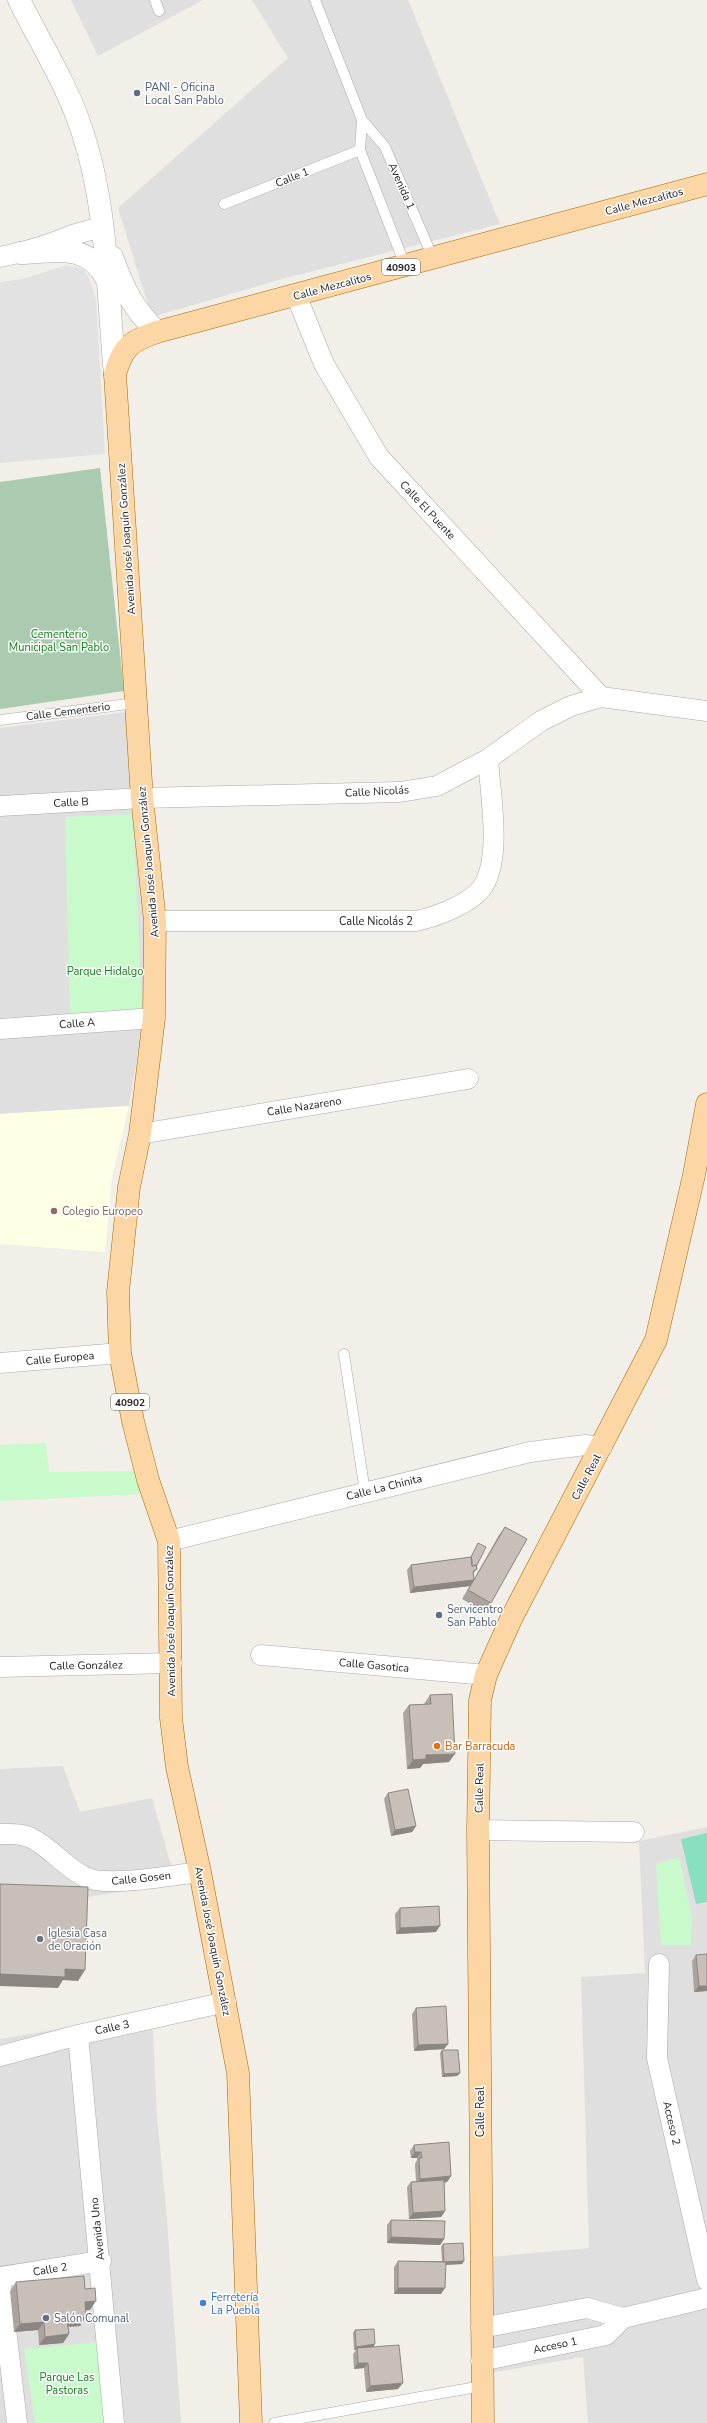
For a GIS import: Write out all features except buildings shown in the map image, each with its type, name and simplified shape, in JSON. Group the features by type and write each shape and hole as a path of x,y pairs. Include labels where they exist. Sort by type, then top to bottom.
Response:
{"main road":[{"name":"Calle Mezcalitos","path":"115,374 120,355 134,340 157,332 707,184"},
{"name":"Avenida José Joaquín González","path":"115,374 142,798 155,921 154,1018 140,1134 129,1187 119,1284 120,1353 133,1421 148,1480 169,1541 172,1664 171,1718 177,1767 226,2002 238,2073 251,2423"},
{"name":"Calle Real","path":"483,2423 481,2360 478,1830 480,1700 486,1675 511,1619 602,1447 608,1431 656,1340 694,1175 707,1104"}],"street":[{"name":"Avenida José Joaquín González","path":"18,0 79,122 90,163 102,228 115,374"},
{"path":"10,255 58,241 72,234 102,228 122,284 138,313 157,332"},
{"path":"10,255 81,253 94,260 106,278"},
{"name":"Calle El Puente","path":"296,295 324,364 379,457 601,697"},
{"name":"Calle Nicolás","path":"142,798 400,792 437,786 488,759 541,721 571,706 601,697 707,711"},
{"name":"Calle Nicolás 2","path":"155,921 416,921 438,916 481,890 489,874 493,856 488,759"},
{"name":"Calle B","path":"0,806 142,798"},
{"name":"Calle A","path":"0,1029 154,1018"},
{"name":"Calle Nazareno","path":"140,1134 468,1079"},
{"name":"Calle Europea","path":"0,1363 120,1353"},
{"name":"Calle La Chinita","path":"169,1541 530,1452 585,1445 602,1447"},
{"name":"Calle Gasotica","path":"261,1655 486,1675"},
{"name":"Calle González","path":"0,1667 172,1664"},
{"path":"478,1830 634,1832"},
{"name":"Calle Gosen","path":"0,1834 16,1834 33,1838 60,1861 86,1877 106,1882 200,1872"},
{"name":"Acceso 2","path":"659,1964 657,2058 707,2280"},
{"name":"Calle 3","path":"0,2056 78,2035 226,2002"},
{"name":"Avenida Uno","path":"78,2035 101,2261 114,2423"},
{"name":"Calle 2","path":"0,2277 101,2261"},
{"path":"0,2277 17,2423"},
{"path":"481,2328 587,2308 623,2318 707,2298"},
{"name":"Acceso 1","path":"481,2360 606,2335 623,2318"}],"lane":[{"path":"154,0 159,11"},
{"name":"Avenida 1","path":"315,0 362,120 385,147 434,258"},
{"name":"Avenida 1","path":"362,120 360,150 405,266"},
{"name":"Calle 1","path":"224,204 360,150"},
{"name":"Calle Cementerio","path":"0,720 136,703"},
{"path":"344,1354 365,1492"},
{"path":"274,2423 482,2386"}],"shaded area":[{"path":"71,0 203,0 98,56"},
{"path":"252,0 408,0 500,224 286,278 152,317 118,208 288,58"},
{"path":"67,265 83,269 89,278 96,300 105,454 0,463 0,282 23,279"},
{"path":"127,712 145,916 147,999 129,1106 0,1114 0,728"},
{"name":"Colegio Europeo","path":"129,1106 112,1177 105,1252 0,1244 0,1114"},
{"path":"63,1766 80,1812 152,1798 176,1883 81,1898 0,1895 0,1769"},
{"path":"707,1827 707,2423 588,2423 583,2357 490,2373 490,2257 589,2248 581,1977 645,1973 639,1841"},
{"path":"152,2013 157,2117 167,2219 181,2423 0,2423 0,2039"}],"green space":[{"name":"Cementerio Municipal San Pablo","path":"100,468 124,691 0,709 0,482"},
{"name":"Parque Hidalgo","path":"133,814 142,1009 70,1014 65,817"},
{"path":"46,1443 49,1472 138,1471 142,1494 0,1501 0,1445"},
{"path":"707,1833 707,1902 696,1904 681,1839"},
{"path":"679,1857 692,1918 691,1945 661,1945 656,1864"},
{"name":"Parque Las Pastoras","path":"102,2342 110,2423 35,2423 24,2349"}],"place":[{"name":"PANI - Oficina Local San Pablo","path":"137,93"},
{"name":"Colegio Europeo","path":"54,1211"},
{"name":"Servicentro San Pablo","path":"439,1615"},
{"name":"Bar Barracuda","path":"437,1746"},
{"name":"Iglesia Casa de Oración","path":"40,1939"},
{"name":"Ferretería La Puebla","path":"203,2303"},
{"name":"Salón Comunal","path":"46,2318"}]}
